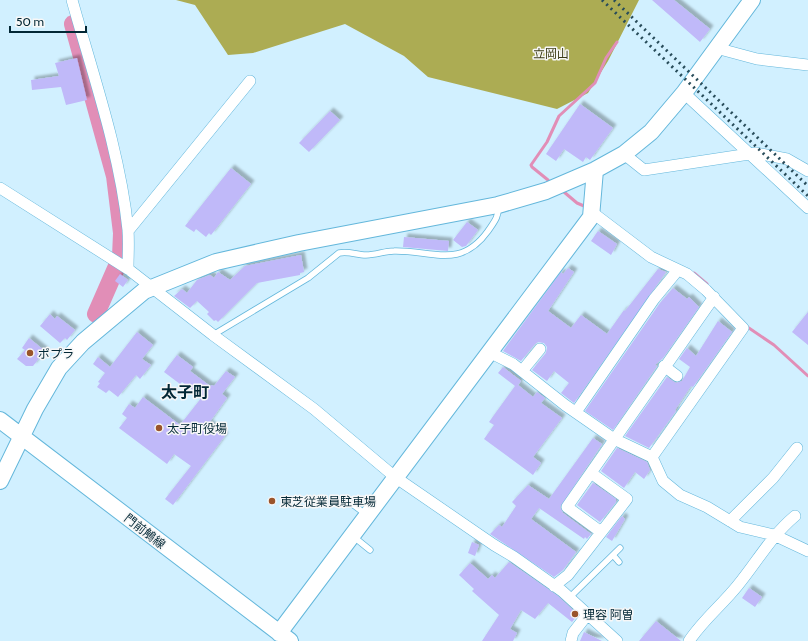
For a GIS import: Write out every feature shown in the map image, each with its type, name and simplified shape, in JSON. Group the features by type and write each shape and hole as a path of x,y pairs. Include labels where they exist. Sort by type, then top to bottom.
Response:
{"street":[{"path":"72,0 108,129 122,186 128,231 122,265"},
{"path":"0,481 35,409 59,368 82,342 144,291 216,262 299,243 498,205 546,191 595,170 624,154 651,132 684,93 752,0"},
{"path":"716,48 757,59 808,65"},
{"path":"128,231 250,81"},
{"path":"684,93 751,153 808,208"},
{"path":"624,154 644,170 751,153 787,159 808,171"},
{"path":"282,638 352,535 593,213 595,170"},
{"path":"0,188 122,265 213,335 314,409 395,477 514,557 554,586 617,641"},
{"path":"593,213 651,257 686,274 714,298 743,328 652,457"},
{"path":"576,412 654,299 678,270"},
{"path":"601,532 567,507 664,366 714,298"},
{"path":"522,371 540,349"},
{"path":"489,352 513,364 614,439 652,457 663,481 680,495 707,507 740,527 774,535 808,551"},
{"path":"664,366 677,376"},
{"name":"門前鵤線","path":"0,420 282,638"},
{"path":"730,521 773,478 797,448"},
{"path":"554,586 568,575 627,499 591,473"},
{"path":"689,641 703,622 737,586 774,535 795,516"},
{"path":"571,641 573,633 587,615"}],"lane":[{"path":"213,335 308,278 339,253 346,252 366,255 393,250 451,256 472,249 499,215 498,205"},
{"path":"348,501 367,515"},
{"path":"352,535 370,550"},
{"path":"569,598 620,548"},
{"path":"613,555 619,562"}],"green space":[{"name":"立岡山","path":"176,0 639,0 608,61 588,93 557,109 428,77 404,56 345,24 253,53 228,55 195,5"}],"building":[{"path":"652,0 674,0 710,29 700,42"},
{"path":"77,58 87,100 66,105 61,87 32,90 31,80 59,76 55,63"},
{"path":"580,104 613,128 590,160 586,157 583,162 564,149 556,161 546,154"},
{"path":"330,111 340,120 309,152 299,143"},
{"path":"231,168 251,184 211,235 209,233 206,237 196,229 194,232 185,226"},
{"path":"467,222 478,230 466,246 462,247 453,240"},
{"path":"598,231 617,244 611,255 591,241"},
{"path":"404,237 449,241 448,251 403,247"},
{"path":"301,255 304,272 300,273 300,275 257,283 218,322 216,320 214,321 207,314 209,312 197,301 190,308 174,296 182,289 187,293 197,280 210,275 214,278 218,272 230,280 245,266"},
{"path":"568,268 574,272 548,311 571,328 581,315 607,334 624,310 625,311 658,269 666,272 574,403 561,393 569,383 554,371 547,381 532,370 546,353 547,347 544,343 538,342 535,344 521,361 503,351 561,272 563,274"},
{"path":"120,274 128,280 123,287 115,281"},
{"path":"673,288 687,299 689,297 699,307 663,358 655,365 657,366 613,430 585,411 660,303"},
{"path":"808,312 808,345 792,332"},
{"path":"50,314 55,319 57,316 75,330 67,340 65,338 60,343 40,326"},
{"path":"718,321 732,332 693,387 691,386 675,410 676,411 649,448 625,436 667,377 676,383 682,381 690,367 679,359 687,348 696,356"},
{"path":"137,332 153,345 142,359 151,365 140,379 136,375 118,397 109,390 106,393 97,387 100,383 98,382 105,373 93,364 98,357 110,367"},
{"path":"29,338 45,351 33,366 26,366 17,359 25,350 22,348"},
{"path":"177,355 193,367 190,371 210,386 214,386 226,371 235,377 222,394 227,398 209,423 225,436 173,505 165,499 191,466 174,454 167,464 119,428 127,418 122,414 129,404 135,408 143,397 180,425 202,397 182,382 180,384 164,372"},
{"path":"503,367 521,381 518,385 533,397 537,392 545,398 541,403 562,418 533,457 541,463 533,475 484,439 494,425 489,422 515,386 498,373"},
{"path":"593,438 602,444 560,507 563,513 591,534 587,539 585,537 584,539 539,508 531,519 576,552 563,570 554,577 490,534 499,525 502,527 516,506 512,502 528,485 549,499"},
{"path":"617,448 647,462 650,470 644,479 635,472 624,488 601,471"},
{"path":"593,483 616,499 616,502 600,522 577,505"},
{"path":"622,516 625,519 612,541 606,537"},
{"path":"472,542 479,545 475,556 468,553"},
{"path":"509,562 558,596 578,615 572,622 548,603 535,619 521,610 510,629 517,633 513,641 482,641 499,615 472,591 474,589 459,575 470,563 488,579 492,575 495,578"},
{"path":"749,588 762,597 755,607 742,598"},
{"path":"656,621 681,641 639,641"},
{"path":"584,632 602,641 580,641"}],"waterway":[{"path":"73,24 115,176 122,233 121,257 96,314"},
{"path":"548,180 531,165 547,142 559,116 595,83 606,58 617,42"},
{"path":"564,192 577,203 584,206"},
{"path":"694,273 707,284"},
{"path":"746,326 774,345 808,376"}],"railway":[{"path":"602,0 808,196"},
{"path":"614,0 808,186"}],"place":[{"name":"ポプラ","path":"30,353"},
{"name":"太子町役場","path":"159,428"},
{"name":"東芝従業員駐車場","path":"272,501"},
{"name":"理容 阿曽","path":"575,614"}],"district":[{"name":"太子町","path":"185,392"}]}
